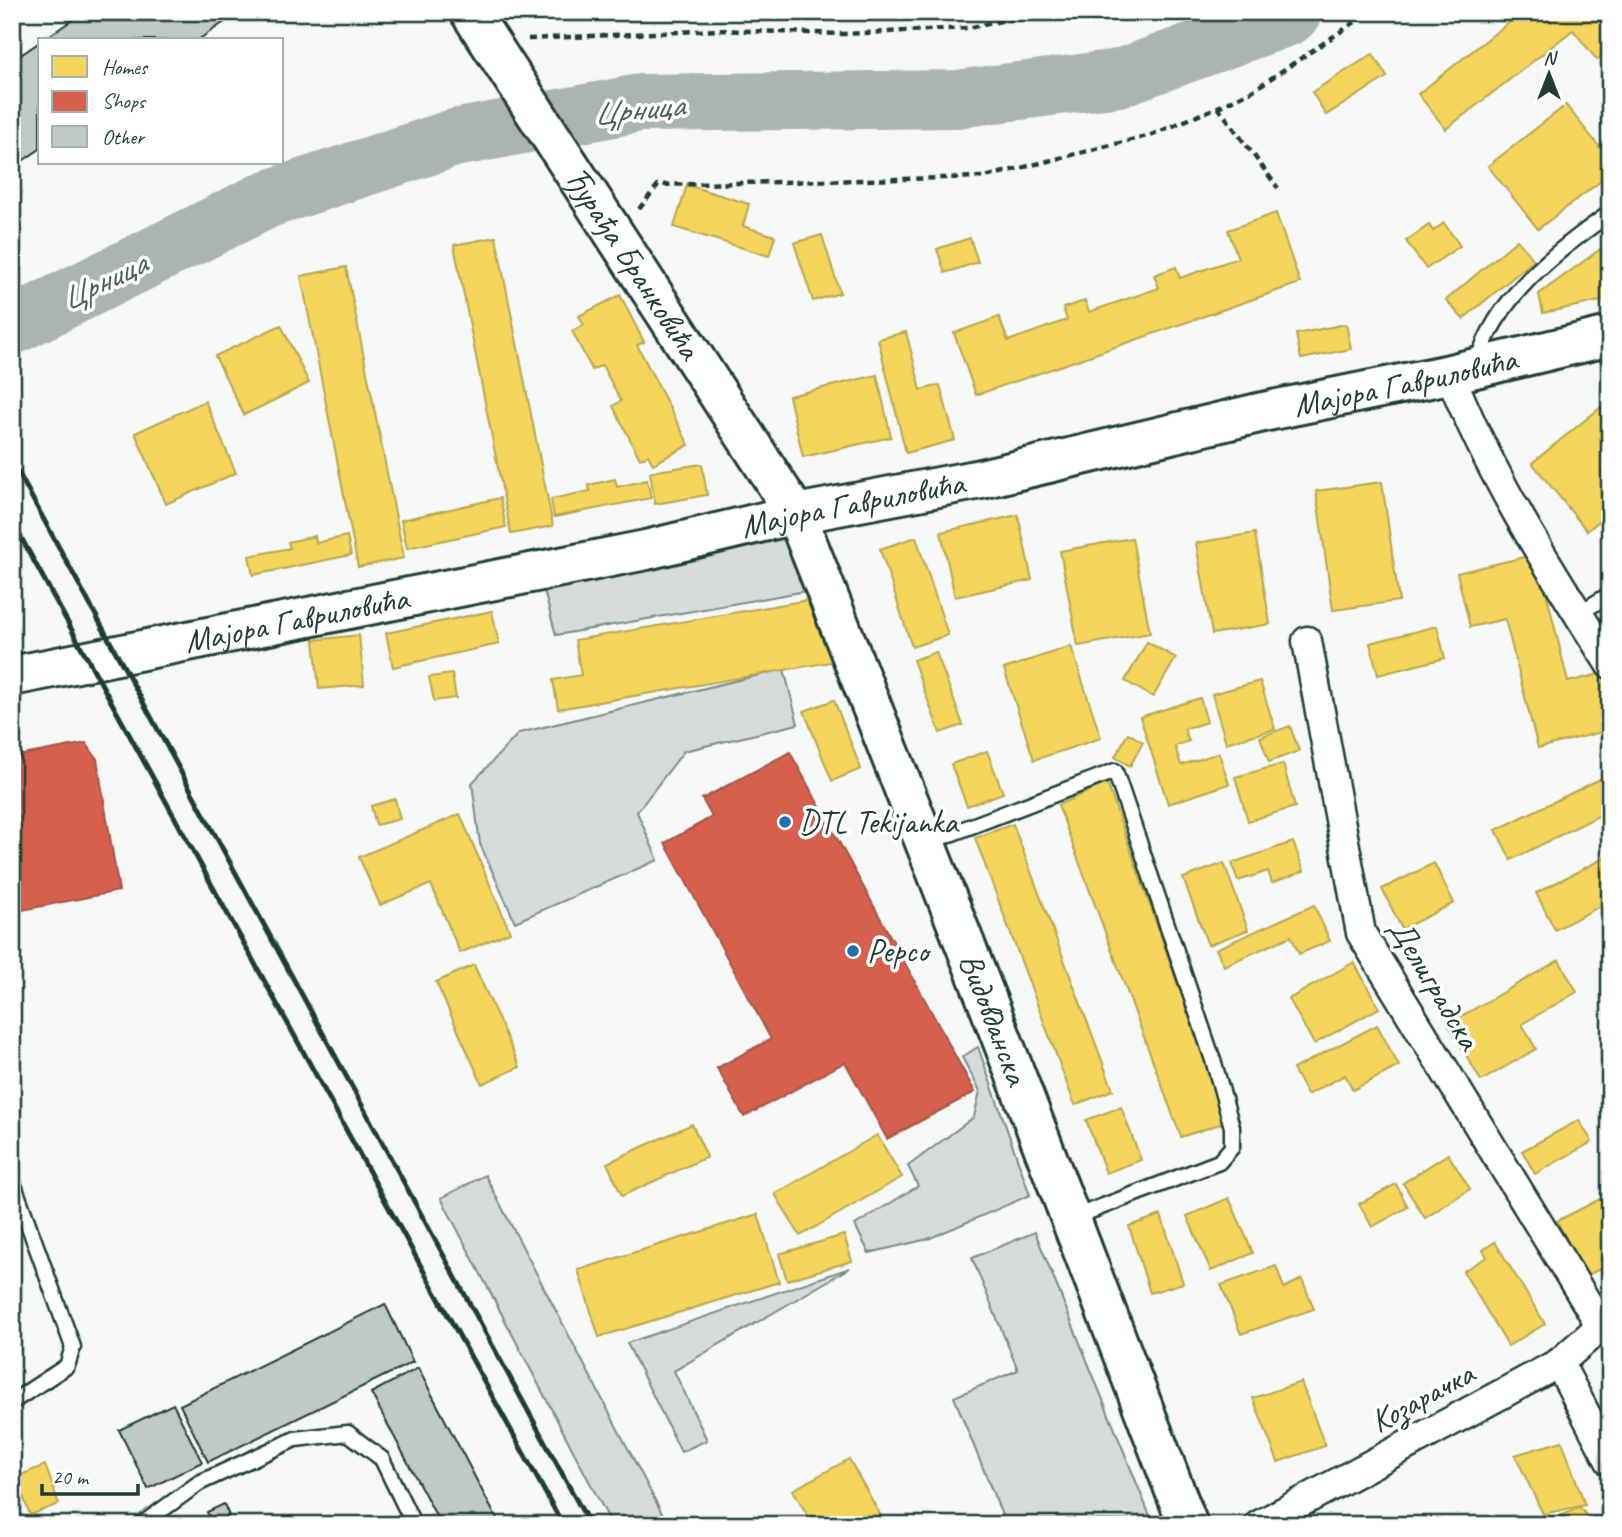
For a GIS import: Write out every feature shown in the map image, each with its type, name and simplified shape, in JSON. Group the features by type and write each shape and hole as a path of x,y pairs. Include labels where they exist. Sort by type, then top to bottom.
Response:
{"main road":[{"name":"Ђурађа Бранковића","path":"479,27 796,514"},
{"name":"Мајора Гавриловића","path":"12,676 646,550 796,514 981,479 1263,412 1462,371 1610,336"},
{"name":"Видовданска","path":"796,514 1188,1525"}],"street":[{"path":"1462,371 1476,437 1519,522 1610,664"},
{"name":"Делиградска","path":"1307,641 1361,933 1605,1322"},
{"name":"Козарачка","path":"1259,1525 1559,1363 1605,1322"},
{"path":"1559,1363 1610,1461"}],"lane":[{"path":"1462,371 1495,318 1518,289 1610,213"},
{"path":"1578,614 1610,594"},
{"path":"926,844 1115,771 1214,1063 1232,1126 1232,1147 1219,1162 1071,1219"},
{"path":"12,1180 73,1347 68,1366 12,1402"},
{"path":"141,1525 199,1483 295,1439 348,1433 382,1459 414,1525"}],"path":[{"path":"479,27 844,34 968,28 1043,12"},
{"path":"610,227 659,185 985,177 1151,135 1252,91 1370,12"},
{"path":"1218,107 1278,188"}],"shaded area":[{"path":"784,532 806,591 556,635 543,587"},
{"path":"784,669 798,724 684,751 637,812 658,860 515,922 480,844 472,783 519,733"},
{"path":"978,1047 1030,1195 928,1239 869,1253 855,1225 918,1186 908,1166 974,1117 980,1091 962,1057"},
{"path":"485,1175 667,1523 612,1525 441,1198"},
{"path":"1035,1232 1152,1521 1004,1520 954,1397 1018,1370 972,1258"},
{"path":"850,1268 674,1371 707,1440 681,1452 627,1343"}],"building: Homes":[{"path":"1522,12 1595,12 1610,31 1610,50 1597,60 1573,30 1446,129 1418,94"},
{"path":"1373,54 1387,77 1326,115 1312,92"},
{"path":"1566,105 1610,160 1610,174 1538,229 1488,166"},
{"path":"687,185 749,204 743,226 775,236 769,256 674,227"},
{"path":"1276,213 1300,283 976,395 954,333 999,317 1008,341 1067,320 1063,308 1085,301 1089,312 1159,288 1154,275 1176,267 1180,278 1238,258 1228,230"},
{"path":"1444,223 1460,246 1426,269 1406,241 1429,225 1433,231"},
{"path":"822,235 840,293 813,301 794,243"},
{"path":"496,237 553,526 511,534 454,245"},
{"path":"970,238 978,262 945,273 937,249"},
{"path":"1517,240 1534,260 1463,319 1446,300"},
{"path":"1610,242 1610,299 1543,313 1539,294"},
{"path":"346,267 404,558 358,567 301,276"},
{"path":"620,295 644,342 637,345 689,445 653,464 648,455 640,459 613,406 621,401 602,365 592,370 572,331 584,325 579,316"},
{"path":"1346,324 1351,349 1301,359 1296,334"},
{"path":"281,325 309,383 244,415 215,356"},
{"path":"906,332 921,390 940,385 955,440 906,453 878,339"},
{"path":"877,375 891,437 803,457 789,396"},
{"path":"205,401 236,473 166,504 135,433"},
{"path":"1605,404 1610,410 1610,512 1587,531 1532,463"},
{"path":"702,464 707,495 655,504 650,472"},
{"path":"615,479 617,487 647,480 651,498 554,517 551,499 590,491 589,485"},
{"path":"1382,482 1399,601 1333,610 1316,491"},
{"path":"500,498 506,527 407,548 401,520"},
{"path":"1018,515 1032,580 955,597 941,532"},
{"path":"1255,533 1270,624 1212,634 1196,543"},
{"path":"315,536 316,543 347,536 351,555 253,575 249,556 290,548 288,542"},
{"path":"916,537 948,635 912,647 880,549"},
{"path":"1132,538 1150,633 1078,646 1060,551"},
{"path":"1537,554 1568,682 1608,672 1610,679 1610,730 1538,748 1505,619 1470,627 1457,573"},
{"path":"820,598 831,662 558,709 553,680 581,675 575,640"},
{"path":"492,611 499,644 393,667 386,633"},
{"path":"1437,626 1445,658 1378,675 1370,643"},
{"path":"359,635 364,685 319,689 314,640"},
{"path":"1147,642 1176,658 1153,697 1125,681"},
{"path":"1071,646 1101,738 1034,760 1004,669"},
{"path":"936,652 963,725 940,733 913,660"},
{"path":"452,674 456,698 434,701 429,677"},
{"path":"1260,681 1275,729 1226,743 1212,694"},
{"path":"1200,698 1207,722 1184,729 1189,741 1175,746 1181,765 1219,753 1229,784 1168,804 1140,717"},
{"path":"834,700 861,769 832,781 804,711"},
{"path":"1290,726 1299,751 1269,762 1260,737"},
{"path":"1128,733 1143,742 1130,766 1115,757"},
{"path":"987,751 1003,793 967,806 951,764"},
{"path":"1283,764 1295,807 1248,821 1235,777"},
{"path":"1610,774 1610,819 1606,812 1511,860 1496,830"},
{"path":"1107,783 1226,1122 1181,1137 1058,805"},
{"path":"395,799 400,819 376,825 371,806"},
{"path":"460,814 510,932 460,953 431,884 380,905 359,857"},
{"path":"1013,824 1113,1090 1075,1105 975,838"},
{"path":"1293,842 1304,871 1272,883 1268,871 1238,881 1232,863"},
{"path":"1610,855 1610,901 1555,930 1536,893"},
{"path":"1224,863 1248,930 1208,945 1183,878"},
{"path":"1434,863 1454,903 1402,929 1382,889"},
{"path":"1314,905 1330,941 1299,954 1291,936 1224,966 1216,949"},
{"path":"1559,960 1577,992 1522,1024 1536,1049 1481,1081 1448,1024"},
{"path":"1354,962 1379,1008 1314,1044 1289,999"},
{"path":"474,965 520,1067 482,1084 436,982"},
{"path":"1377,1025 1399,1066 1353,1090 1345,1075 1307,1095 1293,1069"},
{"path":"1121,1107 1141,1160 1106,1173 1086,1120"},
{"path":"1579,1120 1592,1142 1535,1174 1522,1151"},
{"path":"692,1124 707,1157 622,1196 607,1163"},
{"path":"877,1135 902,1177 800,1236 775,1194"},
{"path":"1448,1154 1470,1189 1425,1218 1403,1183"},
{"path":"1396,1184 1408,1207 1372,1227 1359,1204"},
{"path":"1610,1194 1610,1264 1586,1276 1557,1221"},
{"path":"1229,1198 1253,1253 1211,1271 1187,1216"},
{"path":"758,1214 779,1282 599,1337 578,1270"},
{"path":"1161,1215 1183,1283 1150,1293 1129,1226"},
{"path":"844,1235 852,1261 787,1280 779,1254"},
{"path":"1495,1242 1545,1324 1508,1346 1463,1271 1487,1257 1483,1250"},
{"path":"1276,1266 1284,1288 1302,1279 1314,1309 1241,1334 1221,1285"},
{"path":"1301,1382 1325,1446 1278,1462 1253,1398"},
{"path":"1562,1441 1585,1505 1543,1514 1515,1455"},
{"path":"849,1459 886,1525 813,1525 793,1490"},
{"path":"45,1465 59,1504 30,1515 16,1477"},
{"path":"1580,1507 1592,1523 1542,1525"}],"building: Shops":[{"path":"86,743 97,759 119,891 12,912 12,757"},
{"path":"790,752 975,1092 887,1139 845,1062 744,1117 717,1068 771,1039 665,843 712,817 702,799"}],"building: Other":[{"path":"84,12 239,12 201,38 46,38"},
{"path":"38,43 38,150 12,168 12,61"},
{"path":"385,1304 413,1362 208,1462 180,1405"},
{"path":"418,1368 500,1525 441,1525 371,1393"},
{"path":"173,1404 202,1462 148,1489 119,1430"},
{"path":"224,1504 229,1516 212,1523 207,1512"}],"waterway":[{"name":"Црница","path":"12,326 268,199 454,138 640,103 957,99 1119,78 1288,17 1293,12"}],"railway":[{"path":"12,461 590,1525"},
{"path":"12,521 563,1525"}],"place":[{"name":"DTL Tekijanka","path":"785,822"},
{"name":"Pepco","path":"853,951"}]}
